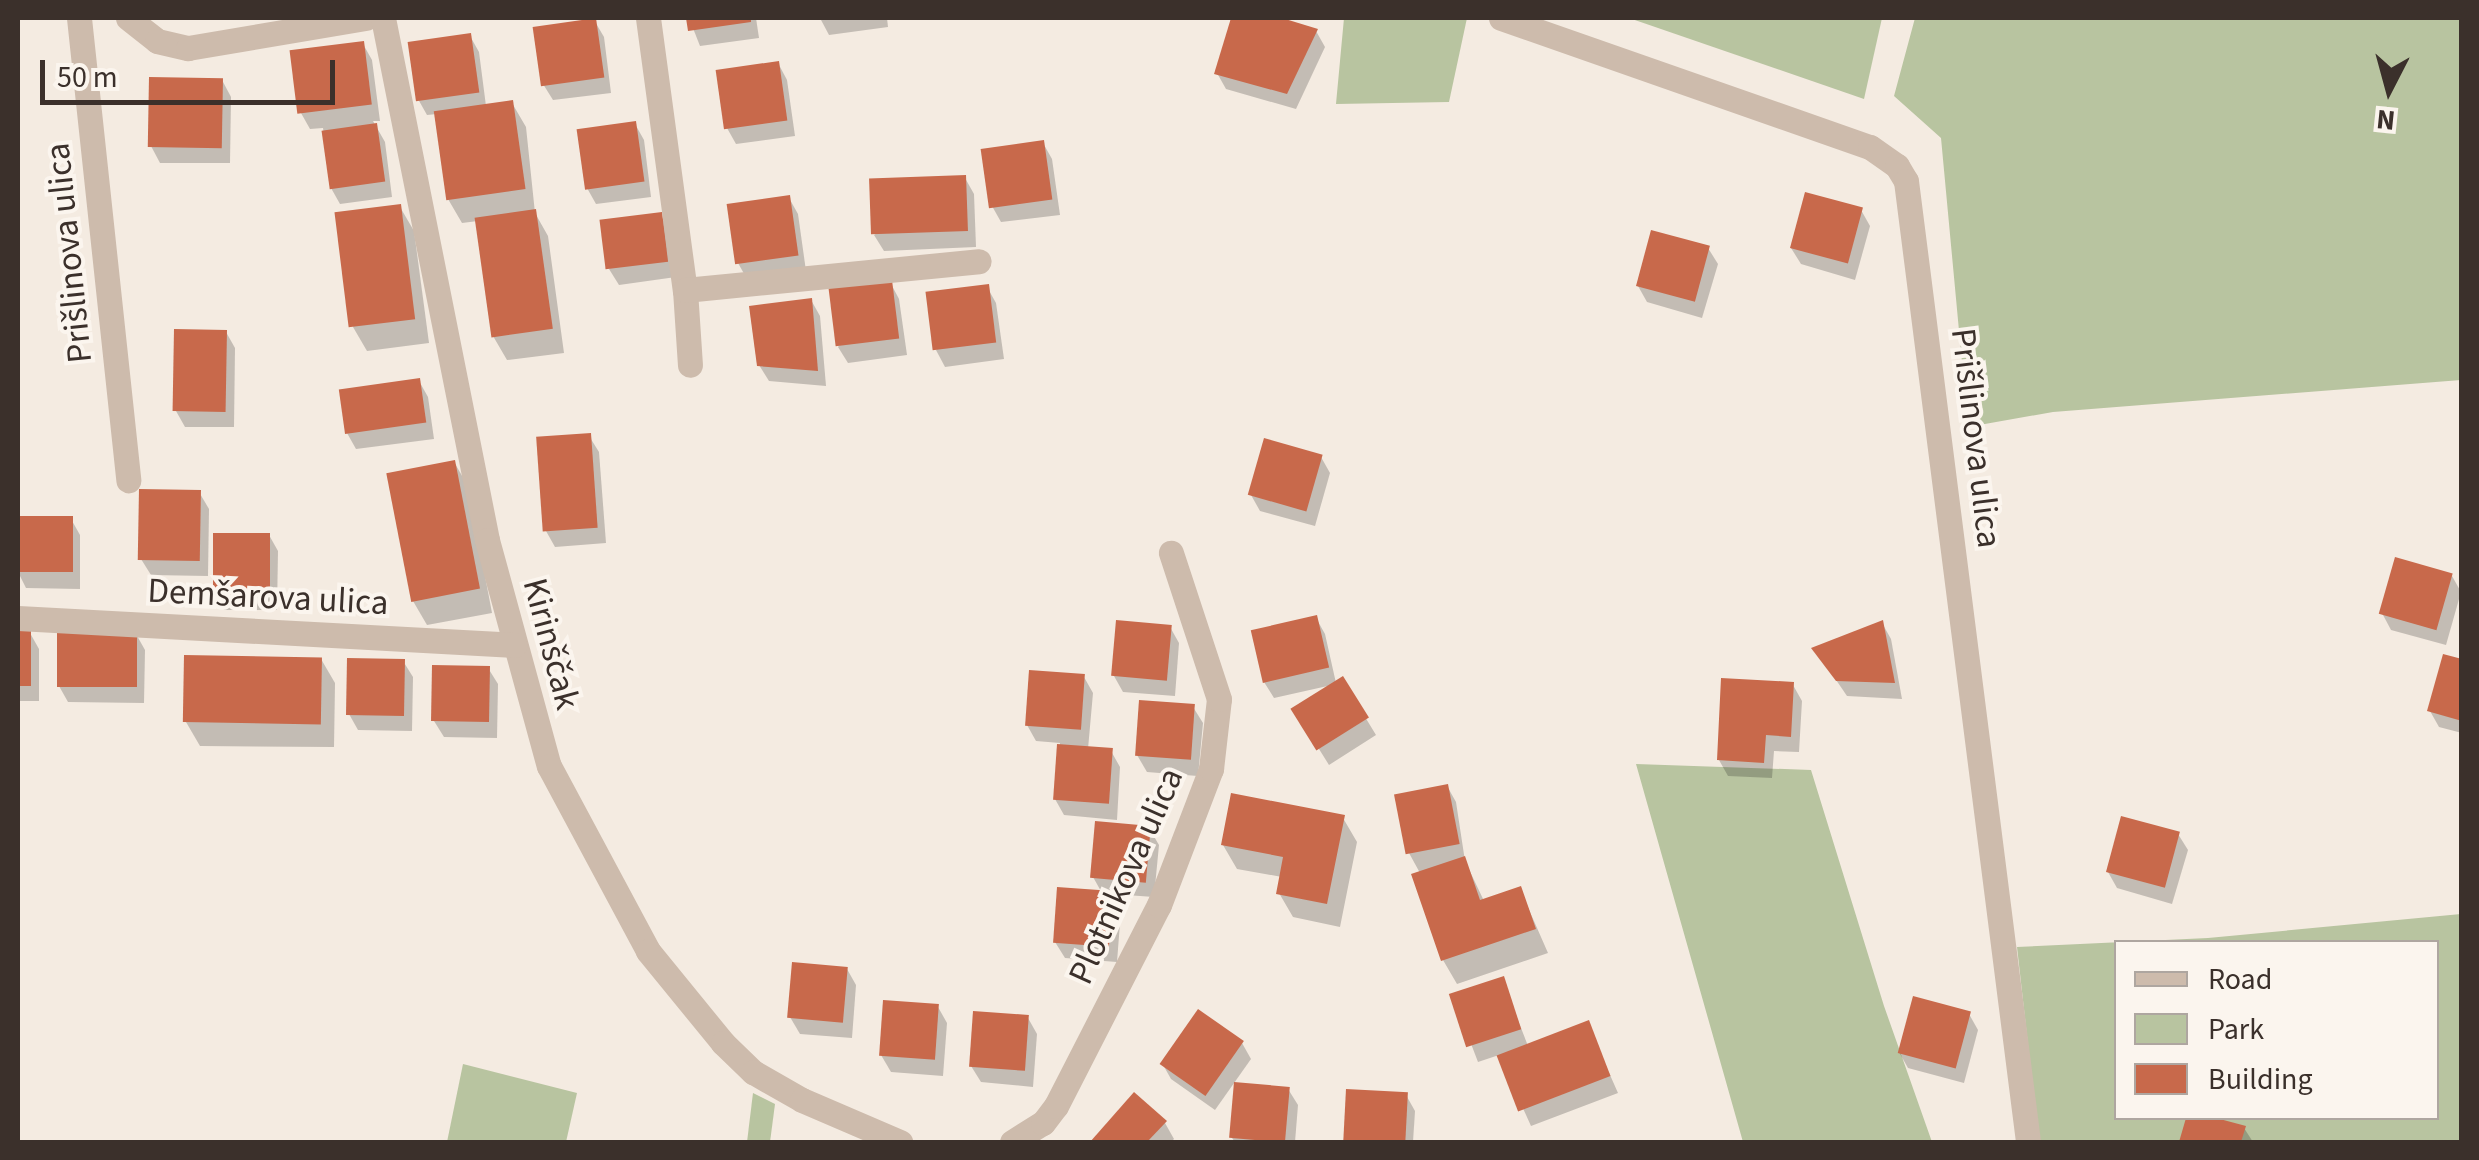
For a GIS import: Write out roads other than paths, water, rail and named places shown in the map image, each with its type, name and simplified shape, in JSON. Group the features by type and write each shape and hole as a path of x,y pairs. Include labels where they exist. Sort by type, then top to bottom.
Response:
{"street":[{"name":"Prišlinova ulica","path":"79,18 128,480"},
{"path":"128,18 156,41 188,48 366,18"},
{"name":"Kirinščak","path":"384,18 487,540 549,766 648,951 723,1043 753,1072 802,1100 900,1142"},
{"path":"648,18 685,290 690,365"},
{"name":"Prišlinova ulica","path":"1501,18 1870,146 1897,166 1906,180 2028,1142"},
{"path":"685,290 980,261"},
{"name":"Plotnikova ulica","path":"1012,1142 1043,1122 1056,1106 1159,905 1211,768 1220,699 1171,552"},
{"name":"Demšarova ulica","path":"18,618 514,645"}]}
